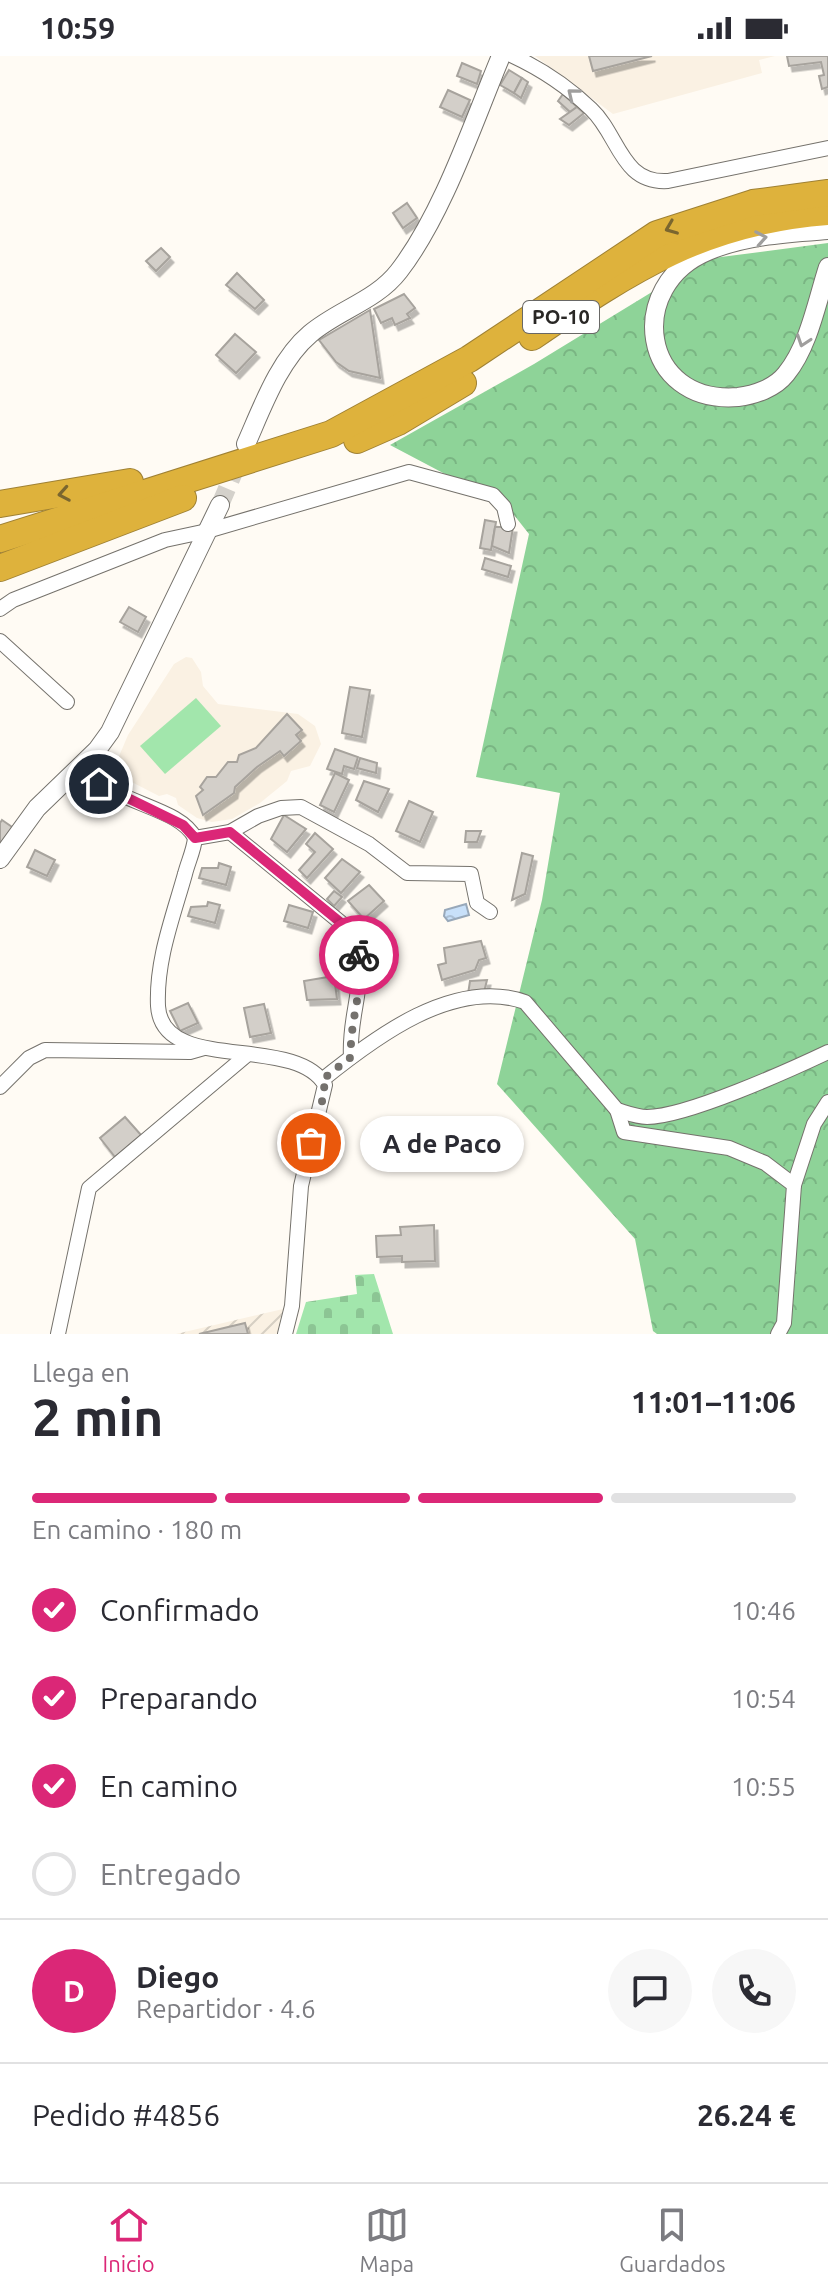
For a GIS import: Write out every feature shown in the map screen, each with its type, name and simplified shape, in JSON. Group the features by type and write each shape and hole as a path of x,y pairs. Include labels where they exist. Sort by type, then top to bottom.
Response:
{"highway":[{"name":"PO-10","path":"0,539 249,453 331,434 390,405 469,359 657,234 753,203 828,193"},
{"name":"PO-10","path":"0,556 309,460 398,422 476,376 630,271 666,252 756,222 828,212"},
{"path":"0,504 249,453"},
{"path":"0,568 183,498"}],"street":[{"path":"249,453 278,376 308,335 386,285 411,254 457,161 501,56"},
{"path":"513,56 556,80 591,109 613,137 626,163 649,180 668,181 828,148"},
{"path":"828,230 732,243 690,262 674,275 656,301 653,319 663,365 679,383 701,396 747,396 766,390 785,376 798,356 828,267"},
{"path":"0,609 13,600 165,540 207,531 409,472 442,478 493,495 504,507 508,524"},
{"path":"0,859 37,808 110,732 220,505"},
{"path":"0,641 67,702"},
{"path":"83,763 99,784 183,825 195,838"},
{"path":"195,838 230,832 258,816 291,806 301,807 369,844 407,873 471,874 477,903 490,912"},
{"path":"230,832 351,931 359,951 362,975 350,1040 351,1057"},
{"path":"195,838 163,952 158,1009 160,1021 173,1037 205,1047 292,1063 322,1080"},
{"path":"322,1080 351,1057 404,1024 453,1002 513,997 525,1002 617,1110 624,1132 729,1148 765,1163 794,1185"},
{"path":"0,1087 29,1058 45,1050 190,1052 205,1047"},
{"path":"617,1110 648,1117 664,1115 742,1089 828,1052"},
{"path":"58,1334 89,1188 248,1054"},
{"path":"285,1334 292,1306 301,1186 323,1097 322,1080"},
{"path":"778,1334 784,1323 794,1185 814,1124 828,1102"}],"shaded area":[{"path":"535,56 775,56 759,60 762,73 613,114"},
{"path":"186,657 192,658 201,672 203,686 218,704 298,714 315,726 321,744 310,766 291,771 287,781 260,803 232,819 212,822 197,818 178,805 176,798 167,794 159,796 118,775 117,761 128,735 174,664"},
{"path":"283,1309 277,1334 176,1334"}],"green space":[{"path":"828,243 828,1334 657,1334 653,1331 635,1239 497,1084 542,900 560,793 476,777 529,534 495,491 445,474 390,445 534,364 706,259"},
{"path":"196,698 221,726 165,774 140,746"},
{"path":"374,1274 393,1334 296,1334 306,1302 357,1294 355,1275"}],"water":[{"path":"466,904 469,915 448,921 444,916 445,910"}],"building":[{"path":"589,56 652,56 593,71"},
{"path":"787,56 828,56 828,87 822,89 819,76 824,75 821,62 789,66"},
{"path":"462,63 481,71 477,84 457,76"},
{"path":"509,70 522,78 514,93 500,85"},
{"path":"522,78 528,82 521,98 514,93"},
{"path":"448,90 470,100 462,117 440,107"},
{"path":"563,94 577,107 570,112 558,101"},
{"path":"577,107 584,113 569,125 560,119"},
{"path":"407,203 417,218 403,228 393,213"},
{"path":"161,248 170,257 156,271 146,261"},
{"path":"237,273 264,300 255,309 226,285"},
{"path":"404,294 415,308 407,314 410,318 395,325 392,318 381,323 374,309"},
{"path":"370,310 380,378 349,371 336,362 319,340"},
{"path":"235,334 256,352 236,373 216,355"},
{"path":"485,520 496,522 491,550 480,548"},
{"path":"495,527 513,527 509,553 492,546"},
{"path":"485,558 511,566 508,577 482,569"},
{"path":"129,607 146,617 138,632 120,622"},
{"path":"350,687 370,690 362,737 342,733"},
{"path":"287,714 302,730 296,735 301,741 284,756 280,751 257,767 235,787 234,793 203,815 196,796 203,790 200,787 207,777 216,777 228,762 237,762 239,755 256,748"},
{"path":"335,749 358,757 354,769 344,766 342,774 327,769"},
{"path":"360,758 377,763 376,773 357,768"},
{"path":"335,773 349,780 334,812 320,805"},
{"path":"364,781 389,789 378,812 356,800"},
{"path":"409,801 433,812 420,842 396,831"},
{"path":"284,815 306,829 287,852 271,839"},
{"path":"2,820 15,829 0,851 0,823"},
{"path":"466,831 481,831 477,842 465,842"},
{"path":"315,833 333,849 307,878 299,870 315,852 306,844"},
{"path":"35,850 55,860 47,876 27,867"},
{"path":"522,853 533,856 525,894 512,900"},
{"path":"342,859 360,872 341,893 325,878"},
{"path":"219,863 231,867 226,885 199,878 202,868 218,868"},
{"path":"369,885 384,901 364,919 348,901"},
{"path":"334,891 342,897 334,906 327,899"},
{"path":"208,902 220,905 215,923 188,916 191,907 207,906"},
{"path":"289,905 313,912 308,928 284,921"},
{"path":"481,941 486,958 479,960 475,970 442,980 438,965 446,963 444,948"},
{"path":"334,976 337,999 307,1000 304,981"},
{"path":"487,980 484,992 468,994 470,981"},
{"path":"188,1003 198,1023 180,1031 170,1011"},
{"path":"264,1004 271,1033 250,1037 244,1008"},
{"path":"125,1117 141,1135 115,1157 100,1138"},
{"path":"434,1225 435,1261 402,1262 402,1256 377,1257 376,1236 401,1235 400,1227"},
{"path":"245,1323 248,1334 199,1334"}],"tunnel":[{"path":"220,505 240,458"}],"way so far":[{"path":"311,1143 325,1090 322,1080 351,1057 350,1040 362,975 359,955"}],"place":[{"name":"A de Paco","path":"311,1143"}],"route":[{"path":"99,784 183,825 195,838 230,832 351,931 359,955"}]}
